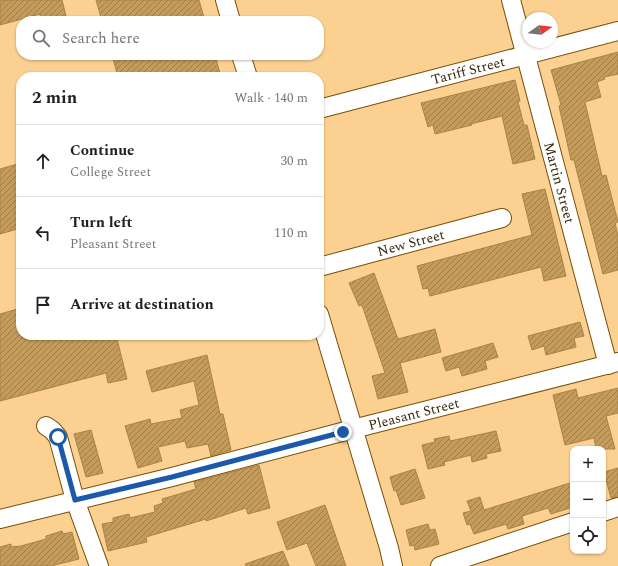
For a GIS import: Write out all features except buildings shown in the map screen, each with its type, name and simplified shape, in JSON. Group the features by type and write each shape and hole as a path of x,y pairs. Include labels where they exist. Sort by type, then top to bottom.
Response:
{"street":[{"path":"225,0 230,16"},
{"name":"Martin Street","path":"512,0 526,55 613,364"},
{"name":"Tariff Street","path":"324,108 618,31"},
{"path":"243,60 246,72"},
{"name":"New Street","path":"324,266 502,218"},
{"path":"324,330 389,548 393,566"},
{"name":"Pleasant Street","path":"0,519 172,477 354,429 613,364"},
{"path":"46,426 58,437 75,500 99,566"},
{"path":"606,511 618,507"},
{"path":"440,566 570,523"}],"route":[{"path":"58,437 75,500 172,477 343,432"}]}
